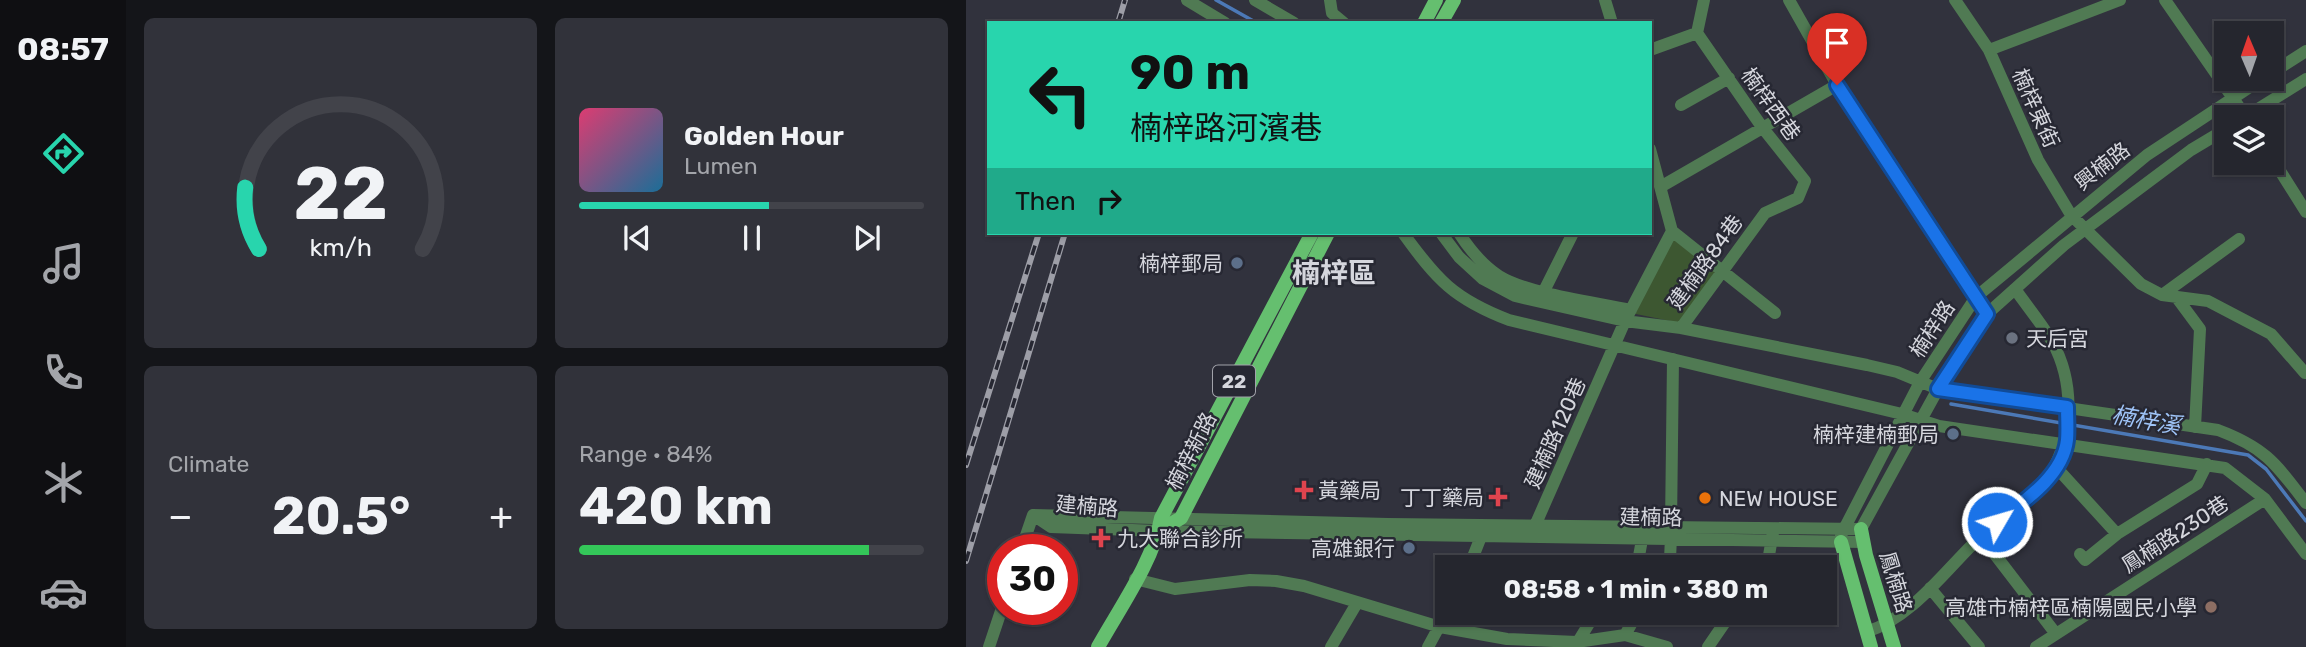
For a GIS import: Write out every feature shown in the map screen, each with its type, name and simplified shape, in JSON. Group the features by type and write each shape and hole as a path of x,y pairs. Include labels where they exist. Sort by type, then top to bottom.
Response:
{"main road":[{"path":"1425,21 1436,0"},
{"path":"1442,21 1454,0"},
{"name":"楠梓新路","path":"1098,647 1311,235"},
{"name":"楠梓新路","path":"1160,524 1181,518 1327,235"},
{"name":"鳳楠路","path":"1862,535 1894,647"},
{"name":"鳳楠路","path":"1841,536 1871,647"}],"street":[{"path":"1187,0 1222,21"},
{"path":"1255,0 1291,21"},
{"path":"1330,0 1332,13 1342,21"},
{"path":"1605,0 1611,21"},
{"path":"1652,49 1697,33 1704,0"},
{"name":"楠梓路","path":"1789,0 1837,85 1987,314 1938,389 1922,419"},
{"name":"楠梓東街","path":"1955,0 1989,50 2038,160 2071,215 2141,284 2162,295"},
{"path":"1989,50 2120,0"},
{"path":"2165,0 2239,105"},
{"name":"楠梓西巷","path":"1697,33 1762,127 1805,181 1798,198"},
{"path":"2284,65 2306,51"},
{"path":"1681,104 1729,79"},
{"path":"2265,105 2306,79"},
{"path":"1662,186 1837,85"},
{"name":"興楠路","path":"1976,298 2071,215 2147,155 2243,91"},
{"name":"興楠路","path":"1987,314 2086,228 2191,150 2214,136"},
{"path":"1652,155 1672,231 1775,313"},
{"path":"2283,175 2306,212"},
{"name":"建楠路84巷","path":"1681,328 1720,271 1765,213 1798,198"},
{"name":"建楠路120巷","path":"1534,529 1628,315 1672,231"},
{"path":"1405,235 1447,288 1467,302 1509,320 1902,414 1939,426 2067,440 2225,468 2265,499 2306,554"},
{"path":"1442,235 1459,257 1483,279 1515,296 1628,315"},
{"path":"1459,235 1473,254 1500,277 1628,315 1897,372 1938,389 2218,430 2250,442 2274,461 2306,503"},
{"path":"1544,291 1572,235"},
{"path":"2162,295 2239,239"},
{"path":"1866,632 1888,625 1930,588 1980,535 2034,494 2055,466 2067,440 2066,378 2051,340 2015,289"},
{"path":"2162,295 2208,301 2270,334 2305,373"},
{"name":"楠梓路","path":"1902,414 1976,298"},
{"path":"2177,298 2200,330 2195,427"},
{"path":"1670,555 1673,359"},
{"path":"1841,536 1902,414"},
{"path":"1862,535 1922,419"},
{"path":"2080,554 2085,560 2117,534 2197,484 2207,464"},
{"path":"2055,466 2117,534"},
{"name":"鳳楠路230巷","path":"2036,647 2265,499"},
{"name":"建楠路","path":"1026,534 1033,515 1051,527 1160,524 1862,535"},
{"name":"建楠路","path":"1181,518 1388,524 1484,530"},
{"path":"1474,555 1484,530"},
{"path":"1639,555 1644,531"},
{"path":"1769,555 1773,534"},
{"path":"1980,535 2056,634"},
{"path":"1135,579 1175,589 1250,580 1276,581 1440,627 1507,639 1576,645 1625,635 1667,647"},
{"path":"1930,588 1979,647"},
{"path":"1331,647 1357,603"},
{"path":"989,647 996,625"},
{"path":"1576,645 1588,625"},
{"path":"1625,635 1631,625"},
{"path":"1708,647 1723,625"},
{"path":"1428,647 1440,627"}],"green space":[{"path":"1675,237 1716,271 1680,323 1631,313"}],"waterway":[{"name":"楠梓溪","path":"1216,0 1253,21"},
{"name":"楠梓溪","path":"1951,404 2248,455 2266,469 2306,521"}],"railway":[{"path":"1119,21 1125,0"},
{"path":"966,465 1038,235"},
{"path":"966,561 1064,235"}],"place":[{"name":"楠梓郵局","path":"1237,263"},
{"name":"天后宮","path":"2012,338"},
{"name":"楠梓建楠郵局","path":"1953,434"},
{"name":"黃藥局","path":"1304,490"},
{"name":"丁丁藥局","path":"1498,497"},
{"name":"NEW HOUSE","path":"1705,498"},
{"name":"九大聯合診所","path":"1101,538"},
{"name":"高雄銀行","path":"1409,548"},
{"name":"高雄市楠梓區楠陽國民小學","path":"2211,607"}],"district":[{"name":"楠梓區","path":"1334,273"}],"route":[{"path":"1837,85 1987,314 1973,331 1938,389 2067,407 2067,443 2055,466 2034,494 1997,522"}]}
